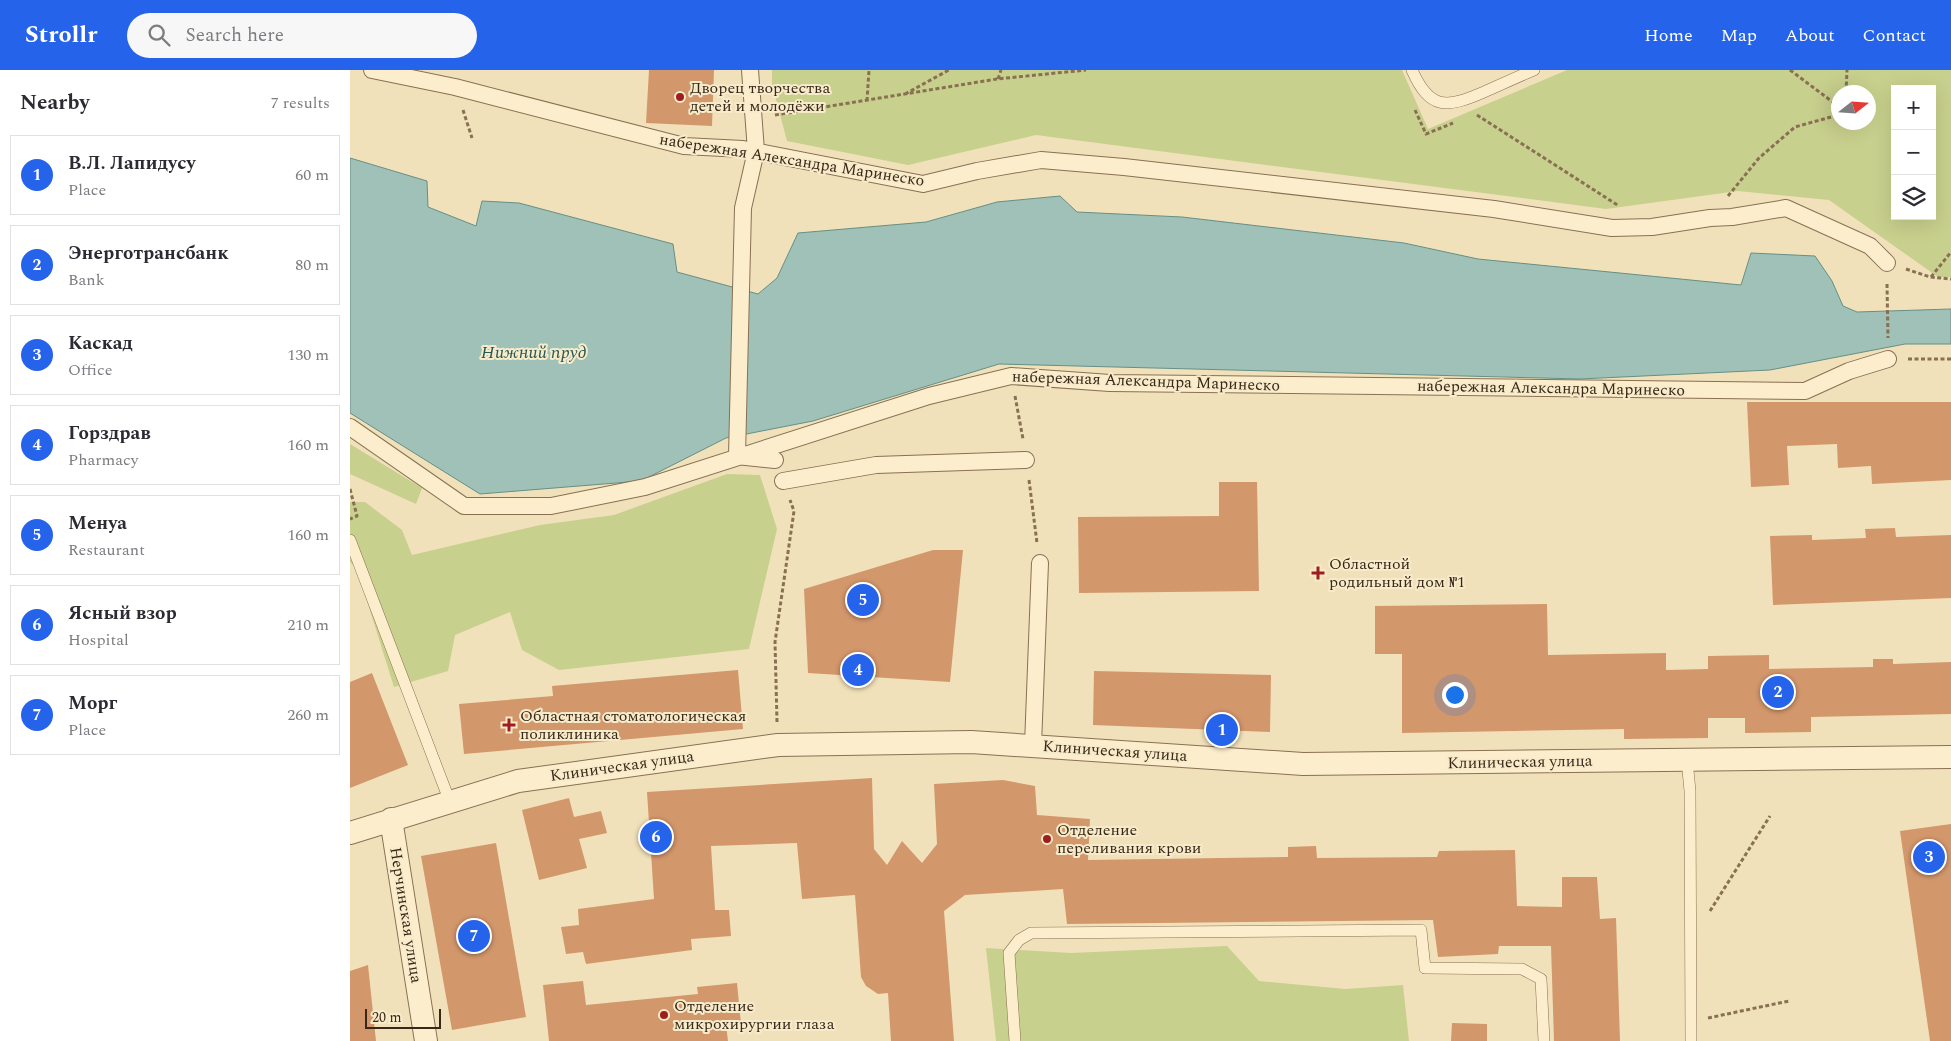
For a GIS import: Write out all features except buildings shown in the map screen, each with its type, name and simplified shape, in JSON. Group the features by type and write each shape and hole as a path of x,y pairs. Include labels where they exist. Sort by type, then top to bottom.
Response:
{"street":[{"name":"набережная Александра Маринеско","path":"372,70 455,88 684,146 756,151 923,184 977,171 1040,160 1124,167 1494,210 1612,228 1652,226 1710,218 1732,218 1786,208 1870,246 1887,262"},
{"path":"750,70 756,151 743,208 737,456 775,460"},
{"name":"набережная Александра Маринеско","path":"350,427 464,506 551,506 645,487 929,396 1011,376 1110,383 1805,391 1849,371 1888,360"},
{"path":"783,481 876,465 1026,460"},
{"path":"1033,745 1040,563"},
{"name":"Клиническая улица","path":"350,833 518,781 778,745 971,742 1302,764 1951,757"},
{"name":"Нерчинская улица","path":"391,819 426,1041"}],"lane":[{"path":"1412,70 1420,87 1426,94 1435,100 1454,104 1534,70"},
{"path":"350,540 450,802"},
{"path":"1687,760 1690,791 1690,1041"},
{"path":"1015,1041 1009,954 1019,940 1031,932 1420,930 1425,968 1522,969 1541,979 1544,1041"}],"path":[{"path":"867,101 869,70"},
{"path":"903,95 949,70"},
{"path":"998,79 1001,70"},
{"path":"755,118 998,79 1086,70"},
{"path":"1790,70 1831,101"},
{"path":"1846,85 1847,70"},
{"path":"1414,107 1426,134 1458,121"},
{"path":"1475,114 1620,206"},
{"path":"1710,218 1759,158 1795,127 1831,117"},
{"path":"1930,277 1951,252"},
{"path":"1951,279 1930,277 1887,262 1888,360 1951,359"},
{"path":"350,489 356,516 350,519"},
{"path":"778,745 775,642 794,512"},
{"path":"1690,942 1770,816"},
{"path":"1690,1021 1790,1001"}],"green space":[{"path":"772,70 1402,70 1428,129 1567,70 1951,70 1951,277 1938,277 1829,200 1738,191 1606,209 1036,135 908,165 787,141 772,84"},
{"path":"350,444 422,488 416,504 350,474"},
{"path":"727,474 760,475 777,529 749,649 559,670 522,650 510,612 455,635 448,671 394,687 357,569 350,562 350,502 365,502 402,530 412,555 540,525 614,515"},
{"path":"1227,946 1259,981 1345,989 1403,985 1409,1041 996,1041 986,948 1071,953"}],"water":[{"name":"Нижний пруд","path":"350,158 427,181 428,207 476,226 482,201 519,203 673,244 677,272 758,294 777,278 798,233 926,222 997,202 1060,196 1077,212 1182,217 1404,243 1478,259 1741,285 1751,253 1815,256 1832,281 1843,306 1857,312 1951,309 1951,344 1905,344 1770,370 1580,379 999,364 813,421 726,438 641,481 480,494 350,413"}],"place":[{"name":"Дворец творчества детей и молодёжи","path":"680,97"},
{"name":"Областной родильный дом №1","path":"1318,573"},
{"name":"Менуа","path":"863,600"},
{"name":"Горздрав","path":"858,670"},
{"name":"Энерготрансбанк","path":"1778,692"},
{"name":"Областная стоматологическая поликлиника","path":"509,725"},
{"name":"В.Л. Лапидусу","path":"1222,730"},
{"name":"Ясный взор","path":"656,837"},
{"name":"Отделение переливания крови","path":"1047,839"},
{"name":"Каскад","path":"1929,857"},
{"name":"Морг","path":"474,936"},
{"name":"Отделение микрохирургии глаза","path":"664,1015"}]}
